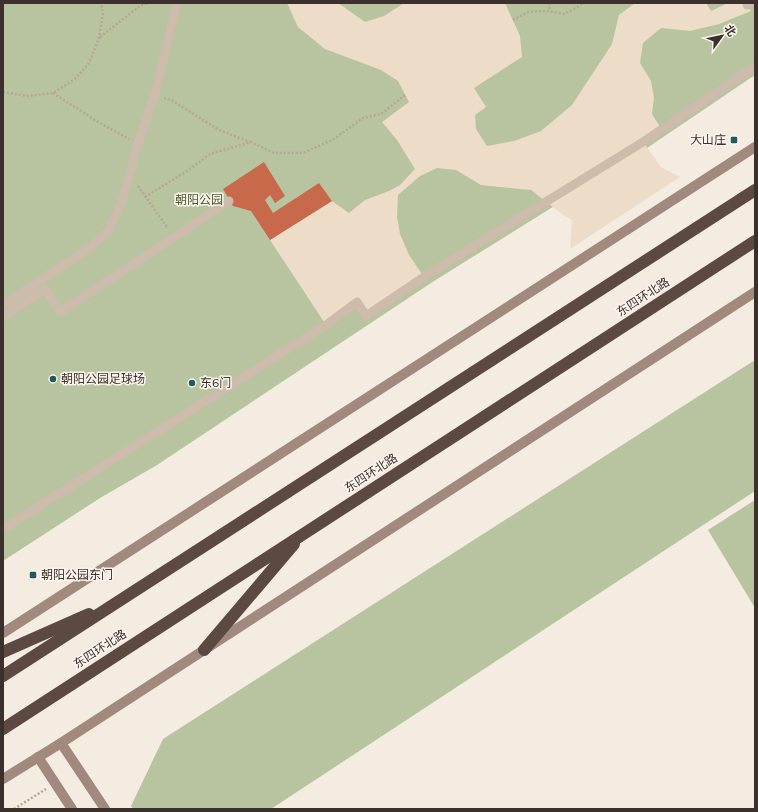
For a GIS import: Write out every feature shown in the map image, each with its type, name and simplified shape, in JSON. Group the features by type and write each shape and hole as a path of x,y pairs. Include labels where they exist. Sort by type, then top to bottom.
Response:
{"highway":[{"path":"3,676 755,190"},
{"name":"东四环北路","path":"3,729 755,241"},
{"path":"204,650 302,534"},
{"path":"3,652 124,598"}],"street":[{"path":"3,633 755,147"},
{"path":"3,779 61,743 755,292"},
{"path":"61,743 105,809"},
{"path":"38,757 72,809"}],"lane":[{"path":"3,305 88,249 108,231 122,204 138,144 155,93 177,3"},
{"path":"3,529 326,325 357,302 366,316 424,277 643,142 755,67"},
{"path":"3,317 45,289 60,312 229,201"}],"path":[{"path":"3,92 28,96 53,93 75,79 89,63 99,38 103,13 101,3"},
{"path":"99,38 140,6 148,3"},
{"path":"549,3 550,12"},
{"path":"512,20 528,12 550,12 564,14 582,3"},
{"path":"53,93 98,122 138,144"},
{"path":"155,93 173,101 219,130 251,142 274,154 303,153 334,140 363,118 381,114 405,95"},
{"path":"145,197 188,171 210,154 251,142"},
{"path":"130,172 145,197 174,238"},
{"path":"14,809 54,783"}],"green space":[{"name":"朝阳公园","path":"3,3 755,3 755,75 647,148 431,283 157,465 100,498 3,561"},
{"path":"755,360 755,491 271,809 133,809 131,806 163,739"},
{"path":"755,500 755,608 708,530"}],"shaded area":[{"path":"287,3 338,3 365,22 384,16 404,3 505,3 520,36 522,57 474,88 486,107 475,115 476,129 487,146 514,141 541,131 572,105 612,44 619,15 635,3 706,3 711,11 728,3 745,3 751,11 719,24 690,31 661,28 643,43 640,63 651,81 654,98 652,114 662,130 643,142 661,167 680,177 570,249 572,220 531,190 481,185 456,170 437,168 420,176 398,195 397,217 400,234 409,255 424,277 366,316 357,302 326,325 270,240 332,201 349,213 365,200 400,185 415,169 397,140 382,122 409,102 398,81 381,70 325,49 298,27"}],"building":[{"path":"264,162 285,196 275,203 270,195 265,200 273,213 319,183 332,201 270,240 251,211 233,206 223,189"}],"place":[{"name":"大山庄","path":"734,140"},
{"name":"朝阳公园足球场","path":"53,379"},
{"name":"东6门","path":"192,383"},
{"name":"朝阳公园东门","path":"33,575"}]}
